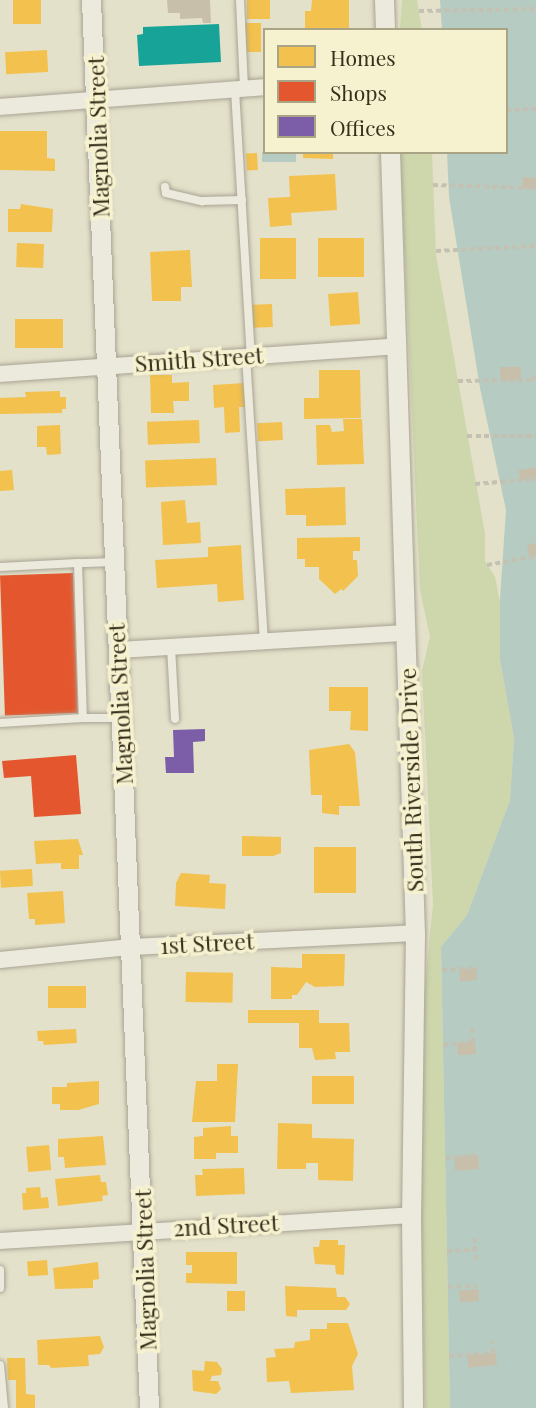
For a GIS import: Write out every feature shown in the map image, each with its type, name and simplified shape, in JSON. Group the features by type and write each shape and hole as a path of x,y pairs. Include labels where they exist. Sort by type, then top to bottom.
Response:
{"street":[{"name":"Magnolia Street","path":"91,0 144,1230 149,1408"},
{"path":"384,0 385,28"},
{"path":"0,107 263,87"},
{"name":"South Riverside Drive","path":"390,154 415,933 411,1215 413,1408"},
{"name":"Smith Street","path":"0,374 398,346"},
{"path":"118,650 407,634"},
{"name":"1st Street","path":"0,960 131,947 415,933"},
{"name":"2nd Street","path":"0,1241 411,1215"}],"lane":[{"path":"240,0 242,200 264,642"},
{"path":"165,187 166,193 202,201 242,200"},
{"path":"0,567 114,562"},
{"path":"78,563 83,718"},
{"path":"171,647 175,719"},
{"path":"0,723 121,718"},
{"path":"0,1270 0,1288"},
{"path":"0,1365 4,1408"}],"path":[{"path":"418,11 536,9"},
{"path":"508,110 536,109"},
{"path":"433,186 536,188"},
{"path":"436,251 536,246"},
{"path":"458,381 535,380"},
{"path":"467,436 536,436"},
{"path":"475,484 536,479"},
{"path":"487,565 536,556"},
{"path":"442,970 478,968"},
{"path":"443,1045 473,1042 472,1026"},
{"path":"446,1158 478,1156"},
{"path":"475,1238 476,1261"},
{"path":"447,1251 475,1250"},
{"path":"448,1287 477,1286"},
{"path":"449,1356 493,1353 492,1341"}],"green space":[{"path":"402,0 417,0 422,28 400,28"},
{"path":"400,154 432,154 436,255 485,534 485,561 495,577 500,602 500,660 514,738 510,800 467,915 441,947 450,1408 425,1408 418,1058 433,904 422,671 430,637 420,590"}],"shaded area":[{"path":"440,0 536,0 536,1408 450,1408 441,947 467,915 510,800 514,738 500,660 500,599 506,510 480,388 449,197 447,154 508,154 508,28 442,28"},
{"path":"262,152 296,154 296,162 262,162"}],"building: Homes":[{"path":"13,0 41,0 41,24 13,24"},
{"path":"247,0 270,0 270,19 247,19"},
{"path":"312,0 349,0 349,28 305,28 305,11 311,11"},
{"path":"245,23 261,23 261,52 245,52"},
{"path":"47,50 48,72 6,74 5,52"},
{"path":"0,131 47,131 47,158 55,159 55,171 0,170"},
{"path":"257,153 258,170 247,171 246,154"},
{"path":"303,154 333,154 333,159 303,158"},
{"path":"335,174 337,210 291,213 292,225 270,227 268,198 290,197 289,176"},
{"path":"21,204 53,209 52,232 8,232 8,209 20,209"},
{"path":"260,238 296,238 296,279 260,279"},
{"path":"318,238 364,238 364,277 318,277"},
{"path":"17,243 44,244 43,268 16,267"},
{"path":"190,250 192,287 181,287 181,301 152,301 150,252"},
{"path":"358,292 360,324 330,326 328,294"},
{"path":"272,304 273,327 253,328 252,305"},
{"path":"15,319 63,319 63,348 15,348"},
{"path":"319,370 360,370 361,418 304,419 304,398 319,398"},
{"path":"150,375 172,375 172,383 189,382 189,401 173,401 174,413 151,413"},
{"path":"245,383 246,407 239,407 240,432 225,433 224,407 214,408 213,385"},
{"path":"60,391 60,397 66,397 66,409 62,409 62,413 0,414 0,398 26,397 25,392"},
{"path":"343,419 362,419 364,464 317,465 316,425 330,425 332,432 344,431"},
{"path":"199,420 200,443 148,445 147,422"},
{"path":"282,422 283,440 258,441 257,423"},
{"path":"60,425 61,454 47,455 46,447 37,447 37,426"},
{"path":"216,458 217,485 146,487 145,460"},
{"path":"12,470 14,490 0,491 0,471"},
{"path":"345,487 346,525 306,526 306,515 286,515 285,489"},
{"path":"185,500 187,523 200,522 201,543 163,545 161,502"},
{"path":"360,537 360,551 353,551 353,560 357,560 358,576 343,591 341,589 335,594 319,579 319,567 305,567 305,559 297,559 297,538"},
{"path":"241,545 244,600 218,602 217,584 157,588 155,560 208,557 208,547"},
{"path":"329,687 368,687 368,731 350,730 351,711 329,711"},
{"path":"349,744 355,752 360,806 339,806 339,815 322,813 322,795 311,795 309,750"},
{"path":"242,836 281,837 281,853 273,856 242,856"},
{"path":"78,839 83,855 79,855 79,869 61,869 61,863 36,864 34,841"},
{"path":"314,847 356,847 356,893 314,893"},
{"path":"32,869 33,886 1,888 0,871"},
{"path":"181,873 210,875 209,883 226,884 225,909 175,906 176,883"},
{"path":"63,891 65,923 35,925 35,919 29,919 27,893"},
{"path":"302,954 345,954 344,986 315,987 306,982 297,995 292,995 292,999 271,999 271,967 302,968"},
{"path":"186,972 233,973 232,1003 185,1002"},
{"path":"48,986 86,986 86,1008 48,1008"},
{"path":"248,1010 319,1010 319,1023 349,1023 350,1052 335,1052 336,1059 315,1060 312,1048 299,1048 299,1023 248,1023"},
{"path":"76,1029 77,1043 44,1045 43,1041 38,1041 37,1031"},
{"path":"217,1064 238,1064 235,1122 192,1122 196,1081 217,1081"},
{"path":"312,1076 354,1076 354,1104 312,1104"},
{"path":"99,1081 99,1104 78,1110 60,1110 60,1104 52,1104 52,1087"},
{"path":"278,1123 312,1124 312,1138 354,1139 353,1181 318,1180 318,1163 306,1163 306,1169 277,1169"},
{"path":"231,1126 231,1136 238,1136 238,1153 216,1153 216,1159 194,1159 194,1137 203,1136 203,1128"},
{"path":"103,1136 106,1165 65,1168 64,1157 58,1157 58,1139"},
{"path":"49,1145 51,1170 28,1172 26,1147"},
{"path":"244,1168 245,1194 196,1196 195,1175 203,1175 202,1169"},
{"path":"100,1175 101,1182 106,1182 108,1195 102,1196 103,1201 58,1206 55,1179"},
{"path":"40,1187 41,1198 48,1197 49,1208 23,1210 22,1193 26,1193 26,1188"},
{"path":"320,1240 338,1240 338,1245 345,1245 344,1275 336,1274 335,1265 315,1264 313,1247 319,1247"},
{"path":"186,1252 237,1252 237,1284 186,1283 186,1273 192,1273 192,1265 186,1265"},
{"path":"47,1260 48,1275 28,1276 27,1261"},
{"path":"98,1262 99,1279 93,1280 93,1288 55,1289 53,1268"},
{"path":"285,1286 336,1288 337,1297 345,1297 350,1304 346,1310 297,1310 297,1317 286,1316"},
{"path":"227,1291 245,1291 245,1311 227,1311"},
{"path":"327,1323 348,1323 358,1354 352,1366 354,1390 291,1393 289,1381 267,1382 266,1358 276,1357 274,1349 294,1348 295,1342 310,1340 310,1329 327,1329"},
{"path":"100,1336 104,1347 100,1354 88,1355 89,1366 51,1368 49,1365 38,1365 37,1340"},
{"path":"7,1358 25,1358 26,1394 35,1395 35,1408 16,1408 16,1380 8,1380"},
{"path":"205,1361 217,1362 222,1369 221,1375 212,1376 210,1381 218,1381 221,1389 216,1394 193,1391 192,1370 204,1371"}],"building: Shops":[{"path":"73,573 78,713 5,715 0,576"},
{"path":"76,755 81,814 34,817 31,776 4,778 2,761"}],"building: Offices":[{"path":"205,729 205,741 193,742 194,773 166,773 165,757 174,757 173,730"}],"building: Public":[{"path":"219,24 221,62 139,66 137,35 143,34 143,27"}],"building: Other":[{"path":"167,0 210,0 211,23 203,23 202,18 180,19 180,13 168,13"},
{"path":"523,177 536,178 535,189 522,188"},
{"path":"500,367 521,367 521,380 500,380"},
{"path":"536,468 536,479 520,480 518,470"},
{"path":"536,543 536,556 529,557 527,545"},
{"path":"476,968 477,980 460,981 459,969"},
{"path":"475,1042 476,1054 458,1056 457,1044"},
{"path":"478,1155 479,1169 455,1171 454,1157"},
{"path":"478,1289 479,1301 460,1303 459,1291"},
{"path":"496,1353 497,1365 468,1367 467,1356"}]}
